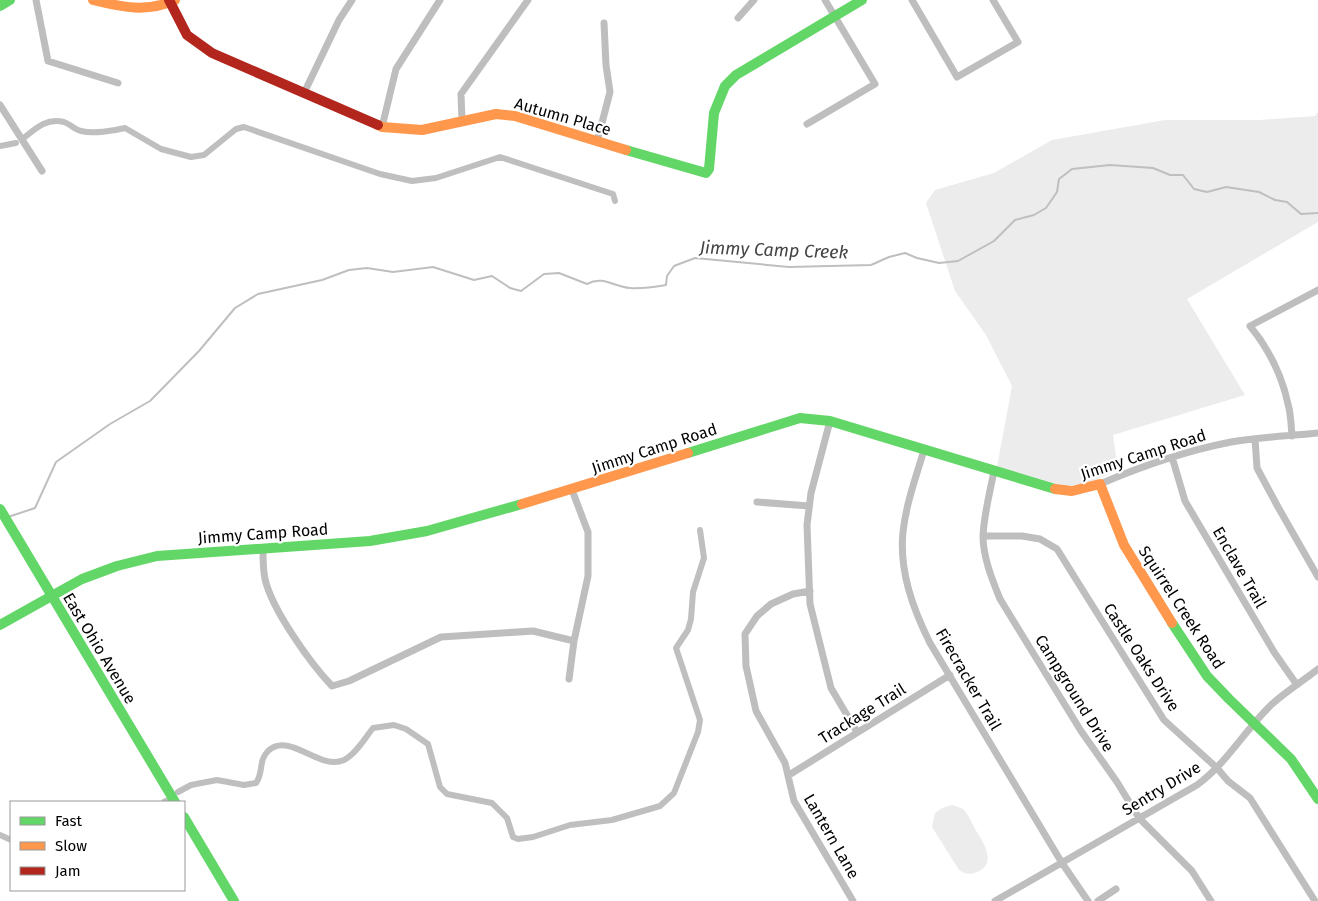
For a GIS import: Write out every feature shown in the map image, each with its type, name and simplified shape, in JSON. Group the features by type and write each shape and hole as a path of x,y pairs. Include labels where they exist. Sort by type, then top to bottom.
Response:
{"street":[{"path":"0,6 10,0"},
{"path":"36,0 48,61 118,83"},
{"path":"94,0 128,8 143,9 172,1"},
{"path":"304,93 339,20 352,0"},
{"path":"382,127 396,68 440,0"},
{"path":"462,120 461,94 528,0"},
{"path":"738,18 754,0"},
{"path":"807,124 875,84 824,0"},
{"name":"Autumn Place","path":"172,1 187,35 212,53 382,127 422,130 496,114 516,116 597,142 706,173 709,169 714,113 725,86 736,75 862,0"},
{"path":"912,0 957,77 1018,42 994,0"},
{"path":"597,142 610,92 606,65 604,23"},
{"path":"0,105 42,171"},
{"path":"1292,436 1288,404 1277,370 1259,336 1250,326 1318,290"},
{"name":"Jimmy Camp Road","path":"0,625 82,579 118,566 157,556 370,541 426,531 572,490 800,418 830,421 1051,489 1072,491 1100,484 1172,457 1231,442 1318,433"},
{"path":"830,421 809,506 807,525 810,604 831,688 857,732"},
{"path":"1255,439 1258,468 1318,577"},
{"name":"Firecracker Trail","path":"924,450 910,496 903,533 904,574 916,614 950,676 1062,863 1088,901"},
{"name":"Enclave Trail","path":"1172,457 1185,501 1274,652 1297,685"},
{"name":"Campground Drive","path":"994,471 983,536 991,577 1000,599 1081,731 1117,782 1139,818 1192,871 1211,901"},
{"name":"Squirrel Creek Road","path":"1100,484 1124,544 1197,663 1206,675 1254,724 1288,755 1318,799"},
{"path":"569,679 574,641 588,576 588,532 572,490"},
{"path":"757,502 809,506"},
{"name":"East Ohio Avenue","path":"0,509 174,801"},
{"name":"Castle Oaks Drive","path":"983,536 1022,536 1040,539 1057,549 1164,720 1217,768 1228,781 1250,798 1315,901"},
{"path":"263,549 265,579 275,606 319,673 332,686 349,681 441,637 533,631 574,641"},
{"name":"Lantern Lane","path":"810,591 793,594 771,604 757,616 746,634 746,666 756,712 785,763 794,801 853,901"},
{"name":"Sentry Drive","path":"994,901 1197,785 1217,768 1271,705 1318,669"},
{"name":"Trackage Trail","path":"789,774 950,676"},
{"path":"185,819 234,901"},
{"path":"1098,901 1116,889"}],"shaded area":[{"path":"1318,112 1318,222 1187,299 1245,395 1113,435 1118,470 1085,483 1073,485 1055,484 997,467 1012,386 986,335 955,291 926,203 935,190 994,173 1052,140 1165,120 1259,120 1315,116"},
{"path":"952,805 965,811 987,852 987,864 974,873 968,874 959,870 932,827 935,813 942,808"}],"waterway":[{"path":"25,137 38,127 52,121 64,122 86,132 103,132 125,128 161,149 191,157 204,155 236,129 244,127 380,174 412,181 436,178 500,157 613,194 615,201"},
{"path":"0,146 16,143"},
{"name":"Jimmy Camp Creek","path":"8,517 35,508 56,462 110,424 150,401 199,351 235,308 258,294 322,280 349,270 367,268 393,272 433,267 474,280 492,276 510,288 521,291 544,274 559,273 587,284 604,281 634,288 666,285 667,276 674,266 695,258 789,267 871,265 889,257 905,253 939,263 958,261 994,241 1015,220 1034,215 1046,208 1057,192 1059,179 1072,169 1110,165 1153,168 1170,175 1183,175 1194,189 1207,192 1226,187 1259,192 1275,200 1287,202 1301,214 1318,213"},
{"path":"178,792 191,785 217,780 244,785 256,783 265,755 277,746 295,748 315,757 334,762 344,760 356,750 373,728 394,725 406,729 428,744 440,787 447,794 492,803 507,818 513,837 518,839 533,837 570,825 612,820 660,806 674,793 698,732 700,720 676,648 688,630 691,619 693,592 704,558 700,530"},
{"path":"0,835 10,840"}],"traffic: fast":[{"path":"0,6 10,0"},
{"path":"626,150 706,173 709,169 714,113 725,86 736,75 862,0"},
{"path":"688,453 800,418 830,421 1055,489"},
{"path":"0,625 82,579 117,566 157,556 370,541 427,531 522,504"},
{"path":"0,509 174,801"},
{"path":"1172,623 1207,676 1291,759 1318,799"},
{"path":"185,819 234,901"}],"traffic: slow":[{"path":"93,0 134,8 165,4 175,0"},
{"path":"378,125 382,127 422,130 496,114 515,116 626,150"},
{"path":"522,504 688,453"},
{"path":"1055,489 1072,491 1100,484 1124,545 1172,623"}],"traffic: jam":[{"path":"169,0 187,35 212,53 378,125"}]}
